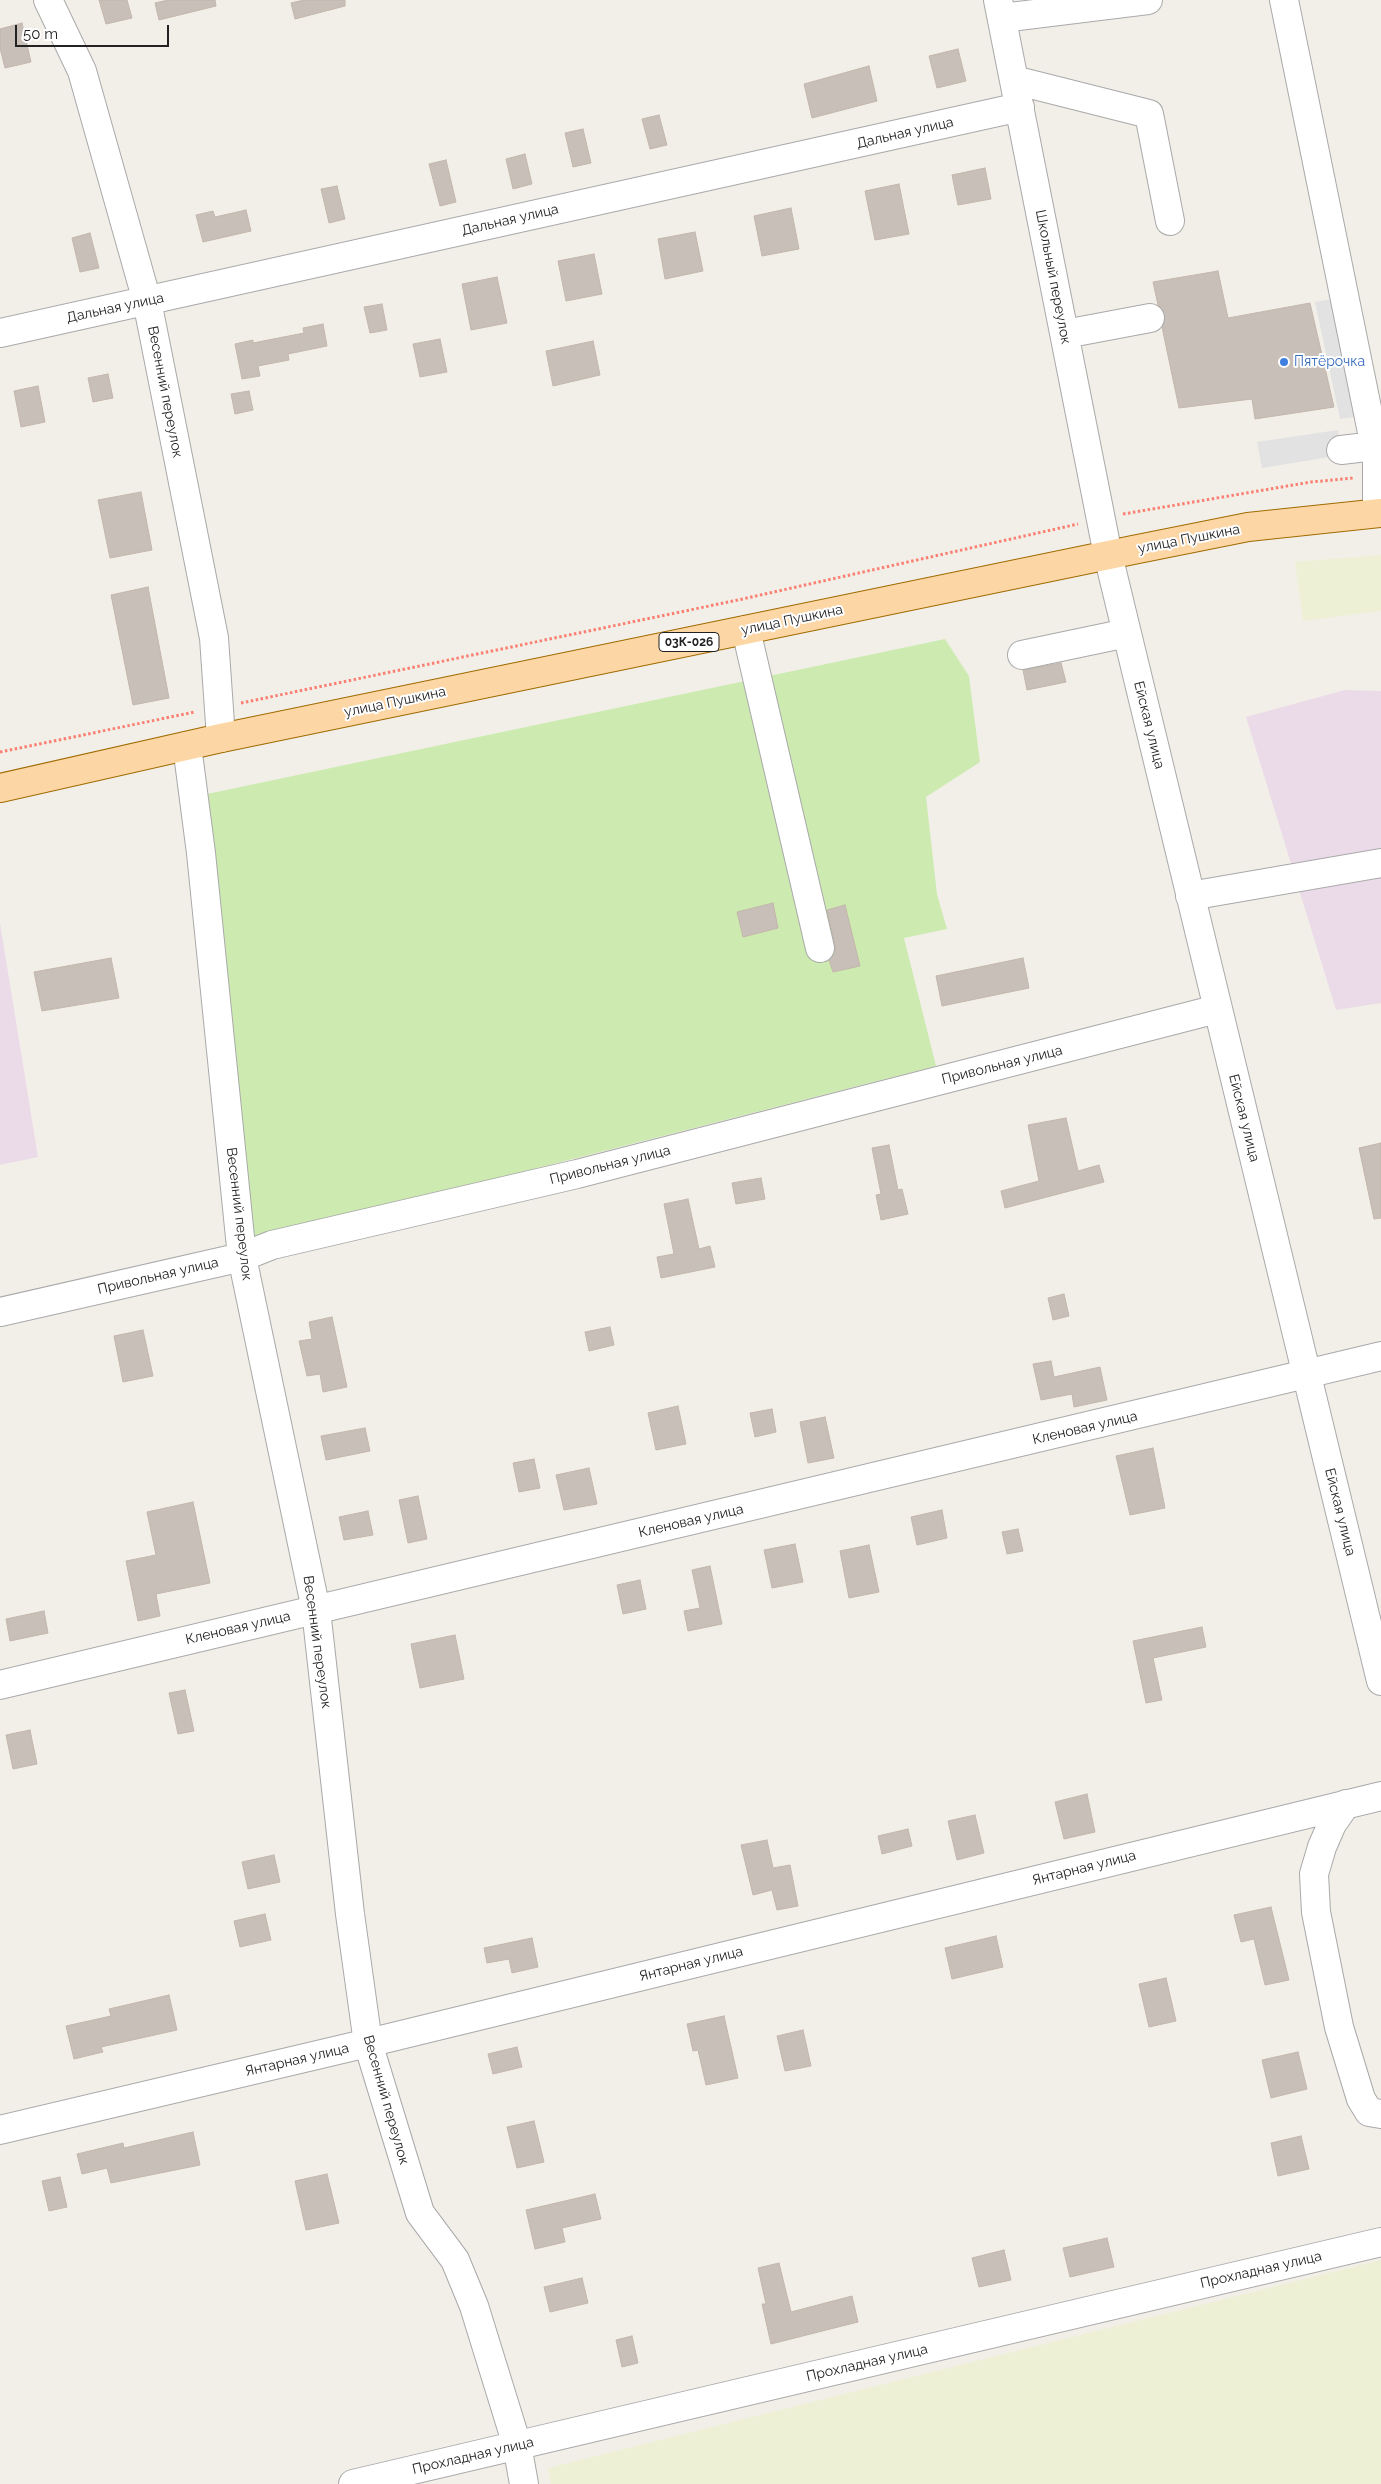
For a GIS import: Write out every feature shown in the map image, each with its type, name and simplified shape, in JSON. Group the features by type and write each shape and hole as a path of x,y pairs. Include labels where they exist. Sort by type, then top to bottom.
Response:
{"main road":[{"name":"улица Пушкина","path":"0,788 221,738 1248,527 1379,513"}],"street":[{"name":"Весенний переулок","path":"48,0 82,71 147,301 214,638 221,738"},
{"path":"1000,9 1148,0"},
{"path":"1284,0 1375,446 1379,513"},
{"name":"Школьный переулок","path":"1000,9 1108,555"},
{"path":"1014,80 1149,114 1170,221"},
{"name":"Дальная улица","path":"0,333 1020,107"},
{"path":"1065,334 1150,318"},
{"path":"1341,450 1375,446"},
{"name":"Ейская улица","path":"1108,555 1381,1681"},
{"path":"746,630 820,948"},
{"path":"1022,655 1127,633"},
{"name":"Весенний переулок","path":"187,746 201,853 242,1257 316,1610 350,1914 368,2044 420,2213 455,2260 474,2306 517,2445 524,2484"},
{"path":"1190,896 1381,863"},
{"name":"Привольная улица","path":"0,1312 242,1257 272,1245 577,1174 1217,1009"},
{"name":"Кленовая улица","path":"0,1685 1307,1376 1381,1356"},
{"name":"Янтарная улица","path":"0,2130 368,2044 1381,1796"},
{"path":"1346,1804 1332,1824 1322,1847 1314,1874 1316,1912 1339,2027 1360,2099 1369,2112 1381,2114"},
{"name":"Прохладная улица","path":"353,2484 1381,2242"}],"path":[{"path":"0,752 738,600 1101,518 1311,482 1377,477"}],"shaded area":[{"path":"1344,297 1368,415 1340,419 1315,302"},
{"path":"1338,430 1342,455 1262,468 1257,442"},
{"path":"1345,690 1381,691 1381,1003 1336,1010 1246,717"},
{"path":"0,923 38,1157 0,1165"}],"green space":[{"path":"1381,555 1381,611 1303,621 1295,562"},
{"path":"945,639 969,676 980,762 926,797 937,894 947,929 904,938 936,1066 256,1240 247,1234 207,794"},
{"path":"1381,2260 1381,2484 551,2484 548,2468"}],"building":[{"path":"99,0 127,0 132,18 106,24"},
{"path":"168,0 215,0 216,6 159,20 155,3"},
{"path":"304,0 345,0 345,6 295,19 291,3"},
{"path":"22,23 31,62 5,68 0,48 0,29"},
{"path":"958,49 966,81 937,88 929,56"},
{"path":"869,66 877,101 812,118 804,84"},
{"path":"659,115 667,145 650,149 642,119"},
{"path":"583,129 591,163 573,167 565,133"},
{"path":"525,154 532,184 513,189 506,159"},
{"path":"446,160 456,202 440,206 429,164"},
{"path":"985,168 991,199 958,205 952,175"},
{"path":"899,184 909,234 875,240 865,191"},
{"path":"337,186 345,219 329,223 321,189"},
{"path":"791,208 799,249 762,256 754,216"},
{"path":"246,210 251,231 203,242 196,215 213,211 215,217"},
{"path":"695,232 703,271 665,279 658,239"},
{"path":"90,233 99,268 80,272 72,238"},
{"path":"594,254 602,294 566,301 558,261"},
{"path":"1218,271 1228,318 1310,303 1334,407 1255,419 1252,399 1179,408 1162,327 1165,315 1158,305 1153,282"},
{"path":"497,277 507,323 471,330 462,284"},
{"path":"382,304 387,330 370,333 364,307"},
{"path":"323,324 327,346 288,354 289,360 258,366 260,376 242,379 235,344 253,340 253,343 304,333 303,328"},
{"path":"440,339 447,372 420,377 413,344"},
{"path":"593,341 600,375 553,386 546,351"},
{"path":"108,374 113,398 93,402 88,378"},
{"path":"38,386 45,422 21,427 14,391"},
{"path":"249,391 253,410 235,414 231,394"},
{"path":"141,492 152,550 110,558 98,500"},
{"path":"148,587 169,698 133,705 111,595"},
{"path":"1061,663 1066,682 1027,690 1023,670"},
{"path":"773,903 778,928 743,937 737,912"},
{"path":"845,905 860,966 833,972 829,960 835,953 835,945 827,910"},
{"path":"111,958 119,998 42,1011 34,972"},
{"path":"1023,958 1029,988 942,1006 936,976"},
{"path":"1066,1118 1078,1171 1099,1165 1104,1182 1005,1208 1001,1191 1039,1181 1028,1125"},
{"path":"1381,1143 1381,1218 1374,1219 1359,1148"},
{"path":"889,1145 898,1190 902,1189 908,1214 881,1220 876,1195 881,1194 872,1148"},
{"path":"761,1178 765,1199 736,1204 732,1183"},
{"path":"688,1199 699,1249 710,1246 715,1267 661,1278 657,1257 674,1254 664,1204"},
{"path":"1064,1294 1069,1316 1053,1320 1048,1298"},
{"path":"332,1317 347,1387 323,1392 320,1374 307,1376 299,1341 312,1339 309,1322"},
{"path":"610,1327 614,1345 589,1351 585,1332"},
{"path":"143,1330 153,1376 123,1382 114,1336"},
{"path":"1051,1361 1054,1377 1100,1367 1107,1400 1074,1407 1072,1394 1041,1400 1033,1364"},
{"path":"678,1406 686,1444 656,1450 648,1413"},
{"path":"772,1409 776,1432 755,1437 750,1413"},
{"path":"825,1417 834,1458 808,1463 800,1422"},
{"path":"365,1428 370,1451 326,1460 321,1436"},
{"path":"1153,1448 1165,1508 1130,1515 1116,1456"},
{"path":"534,1459 540,1488 519,1492 513,1463"},
{"path":"589,1468 597,1504 564,1510 556,1475"},
{"path":"418,1496 427,1539 408,1543 399,1500"},
{"path":"193,1502 210,1583 156,1594 160,1616 138,1621 126,1561 156,1555 147,1512"},
{"path":"942,1510 947,1538 917,1545 911,1517"},
{"path":"368,1511 373,1535 344,1540 339,1517"},
{"path":"1018,1529 1023,1551 1007,1554 1002,1532"},
{"path":"795,1544 803,1582 772,1588 764,1550"},
{"path":"869,1545 879,1592 849,1598 840,1551"},
{"path":"710,1566 722,1624 688,1631 684,1611 700,1608 692,1570"},
{"path":"640,1580 646,1609 623,1614 617,1585"},
{"path":"44,1611 48,1633 10,1641 6,1619"},
{"path":"1202,1627 1206,1647 1153,1658 1162,1700 1146,1703 1133,1641"},
{"path":"455,1635 464,1679 420,1688 411,1644"},
{"path":"185,1690 194,1731 178,1734 169,1693"},
{"path":"30,1730 37,1764 13,1769 6,1735"},
{"path":"1087,1794 1095,1832 1064,1839 1055,1802"},
{"path":"975,1815 984,1853 957,1860 948,1821"},
{"path":"908,1829 912,1846 882,1854 878,1836"},
{"path":"767,1840 773,1868 790,1865 798,1906 777,1910 772,1890 753,1895 741,1845"},
{"path":"274,1855 280,1882 248,1889 242,1862"},
{"path":"1271,1907 1289,1980 1265,1985 1254,1939 1241,1942 1234,1915"},
{"path":"265,1914 271,1940 240,1947 234,1921"},
{"path":"996,1936 1003,1967 952,1979 945,1948"},
{"path":"532,1938 538,1967 512,1973 509,1959 487,1963 484,1948"},
{"path":"1166,1978 1176,2021 1149,2027 1139,1984"},
{"path":"169,1995 177,2030 101,2047 103,2052 74,2059 66,2026 111,2016 109,2009"},
{"path":"724,2016 738,2078 706,2085 698,2050 693,2051 687,2024"},
{"path":"803,2030 811,2066 785,2071 777,2036"},
{"path":"517,2047 522,2067 493,2074 488,2054"},
{"path":"1298,2052 1307,2089 1271,2098 1262,2060"},
{"path":"534,2121 544,2162 517,2168 507,2127"},
{"path":"193,2132 200,2165 111,2183 107,2168 82,2174 77,2154 123,2143 124,2148"},
{"path":"1301,2136 1309,2169 1278,2176 1271,2143"},
{"path":"327,2174 339,2223 306,2230 295,2181"},
{"path":"60,2177 67,2207 49,2211 42,2181"},
{"path":"595,2194 601,2219 562,2228 565,2242 535,2249 526,2210"},
{"path":"1107,2238 1114,2267 1070,2277 1063,2248"},
{"path":"1004,2250 1011,2280 979,2287 972,2258"},
{"path":"779,2263 791,2312 852,2296 858,2322 771,2344 762,2304 766,2304 758,2268"},
{"path":"582,2278 588,2303 550,2312 544,2287"},
{"path":"632,2336 638,2363 622,2367 616,2340"}],"place":[{"name":"Пятёрочка","path":"1284,362"}]}
